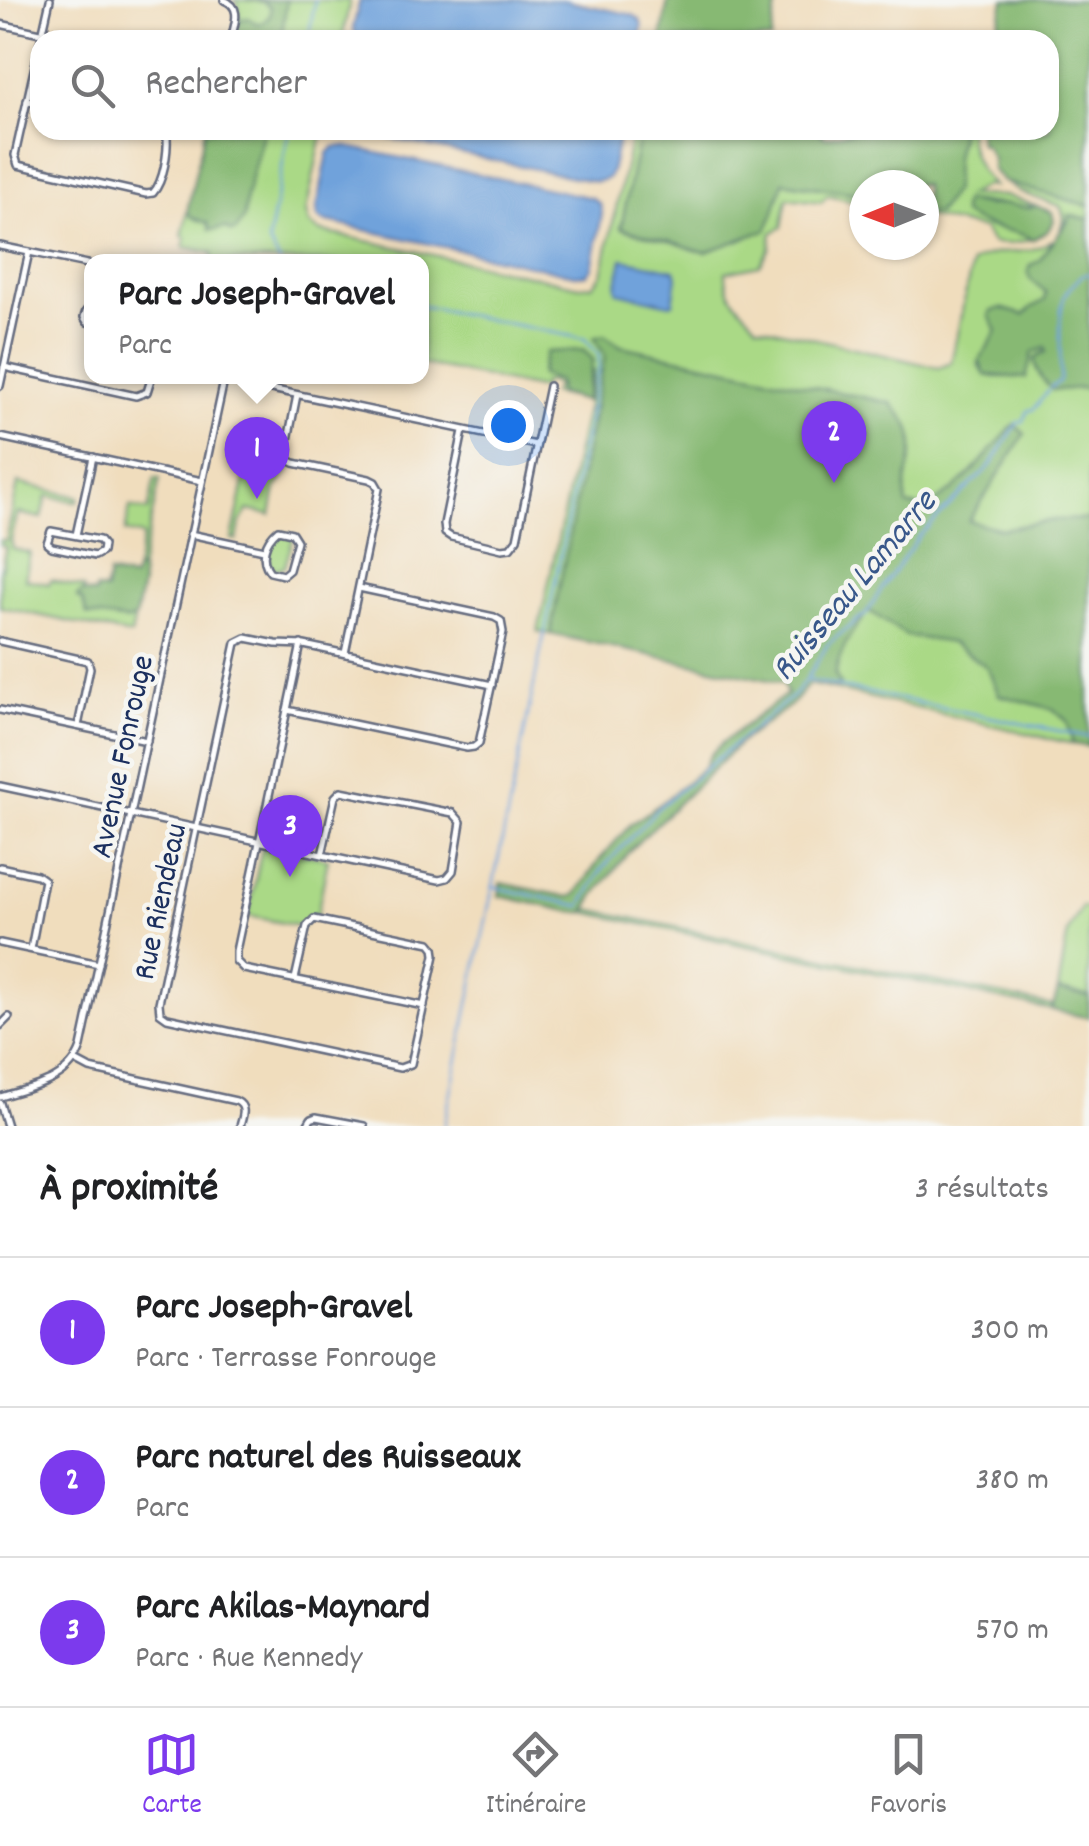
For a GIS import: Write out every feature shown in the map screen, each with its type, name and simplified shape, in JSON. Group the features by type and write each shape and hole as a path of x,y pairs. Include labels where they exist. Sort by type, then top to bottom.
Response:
{"street":[{"path":"43,30 50,0"},
{"path":"224,0 233,4 236,11 233,30"},
{"path":"0,24 30,35"},
{"path":"30,91 16,155 18,165 26,168 153,194 158,187 168,140"},
{"path":"0,246 84,263"},
{"path":"0,386 29,252"},
{"path":"4,367 139,396 148,392 150,384"},
{"name":"Avenue Fonrouge","path":"75,1061 83,1040 223,384"},
{"path":"250,384 536,446"},
{"path":"463,431 444,531 451,538 510,548 516,542 549,386"},
{"path":"297,395 287,459 369,479 378,486 345,653"},
{"path":"0,437 202,481"},
{"path":"76,535 92,458"},
{"path":"278,530 290,531 297,539 285,575 267,569 264,550 278,530"},
{"path":"51,531 76,535 101,542 100,554 92,556 48,545 51,531"},
{"path":"190,534 264,550"},
{"path":"287,710 472,748 477,744 503,632 500,620 360,588"},
{"name":"Rue Riendeau","path":"301,644 239,640 159,1011 162,1016 400,1068 410,1064 424,1006"},
{"path":"0,641 88,662 90,670 78,726"},
{"path":"296,979 307,926 314,919 428,942 435,953 424,1006 244,969 236,961 301,644 492,684"},
{"path":"0,710 147,741"},
{"path":"0,786 439,880 450,876 454,869 461,820 339,791 334,797 322,854"},
{"path":"0,867 37,874 44,880 30,949"},
{"path":"0,942 99,964"},
{"path":"0,1026 8,1017"},
{"path":"7,1126 0,1100 50,1082 75,1061 90,1069 236,1100 243,1107 240,1126"},
{"path":"307,1126 315,1117 364,1126"}],"green space":[{"path":"234,0 350,0 344,30 238,30"},
{"path":"247,0 287,0 282,30 237,30 239,20 248,18 262,23 270,16 270,8 264,2"},
{"path":"668,0 777,0 772,30 663,30"},
{"path":"1004,0 1089,0 1089,206 1004,182 992,170 992,159 979,140 1059,140 1059,30 997,30"},
{"path":"203,140 321,140 306,212 309,224 319,231 428,254 213,254 184,247 186,237 182,236"},
{"path":"203,140 261,140 244,218 236,231 210,230 208,223 187,212"},
{"path":"631,140 638,140 621,228 697,251 706,252 766,230 783,182 849,193 849,200 828,195 821,202 787,198 782,227 772,233 770,248 760,265 726,272 728,288 757,325 939,368 951,363 972,263 991,255 1031,250 1052,240 1030,279 1046,293 1045,300 1024,315 991,311 989,316 998,331 979,366 985,375 1019,377 1033,351 1045,348 1052,390 1089,391 1089,670 895,626 952,643 987,667 999,695 1053,709 1067,721 1073,744 833,689 840,684 835,675 841,653 861,620 567,553 550,634 538,632 593,369 585,401 552,393 556,385 542,383 542,389 429,365 429,254 580,286 593,285 602,274"},
{"path":"638,140 959,140 954,190 939,210 939,170 849,170 849,193 783,182 766,230 706,252 621,228"},
{"path":"959,140 969,140 975,160 993,186 986,185 968,195 1007,196 1036,206 966,201 985,226 1033,239 992,243 983,229 939,219 939,211 954,190"},
{"path":"1004,182 1089,206 1089,219 1070,215 1060,230 1064,216 1060,206"},
{"path":"965,201 1036,206 1052,212 1054,221 1047,232 1033,239 970,219 962,214"},
{"path":"1069,215 1089,219 1089,391 1048,387 1034,360 1046,352 1045,348 1033,352 1026,378 985,375 979,361 997,331 989,316 991,311 1001,308 1024,315 1045,300 1046,292 1028,273"},
{"path":"604,335 621,346 891,403 907,423 913,439 907,505 923,506 948,494 1014,424 1025,434 969,521 1002,529 1054,520 1089,519 1089,747 1073,744 1067,721 1053,709 999,695 987,667 952,643 907,636 869,611 840,657 835,675 841,684 833,689 809,684 791,705 744,739 630,850 585,912 499,896 501,883 575,895 631,824 704,767 723,742 787,694 783,683 550,634 605,355 593,338"},
{"path":"583,350 593,359 585,401 559,394 558,381 540,375 546,352"},
{"path":"282,454 291,466 276,487 271,515 248,510 240,523 237,540 232,539 249,459"},
{"path":"155,478 160,479 131,635 0,607 0,574 6,547 0,545 0,540 6,541 18,483 79,497 78,502 47,496 42,518 18,513 11,540 13,549 30,553 25,579 49,584 51,580 95,594 96,589 105,591 109,574 134,578 143,536 125,532 130,507 148,511"},
{"path":"284,533 293,539 285,566 276,570 269,565 269,550 276,537"},
{"path":"136,569 141,570 142,584 135,618 127,621 87,615 78,595 95,594 96,589 106,591 109,574 133,579"},
{"path":"264,847 328,859 317,915 308,918 303,927 248,916"},
{"path":"1082,907 1089,908 1089,996 1058,990 1068,932"},
{"path":"589,909 1053,1006 1052,1010 585,912"},
{"path":"1058,990 1089,996 1089,1018 1052,1010"}],"water":[{"path":"360,0 562,0 633,15 642,27 641,30 353,28"},
{"path":"398,140 618,140 608,178 596,182"},
{"path":"334,147 592,198 600,204 602,214 592,268 587,274 576,275 323,221 317,208 328,153"},
{"path":"623,259 675,270 673,303 618,292"}],"waterway":[{"path":"310,30 315,0"},
{"path":"275,254 268,242 287,140"},
{"name":"Ruisseau Lamarre","path":"1050,388 1060,381 1063,301 1082,275 1089,274"},
{"path":"429,307 585,339 599,356 444,1126"},
{"name":"Ruisseau Lamarre","path":"494,887 581,906 602,869 658,808 794,695 828,644 865,616 920,535 991,465 1018,422 1023,422 1028,411 1048,391"},
{"path":"806,680 1089,737"}],"place":[{"name":"Parc naturel des Ruisseaux","path":"834,483"},
{"name":"Parc Joseph-Gravel","path":"257,499"},
{"name":"Parc Akilas-Maynard","path":"290,877"}]}
